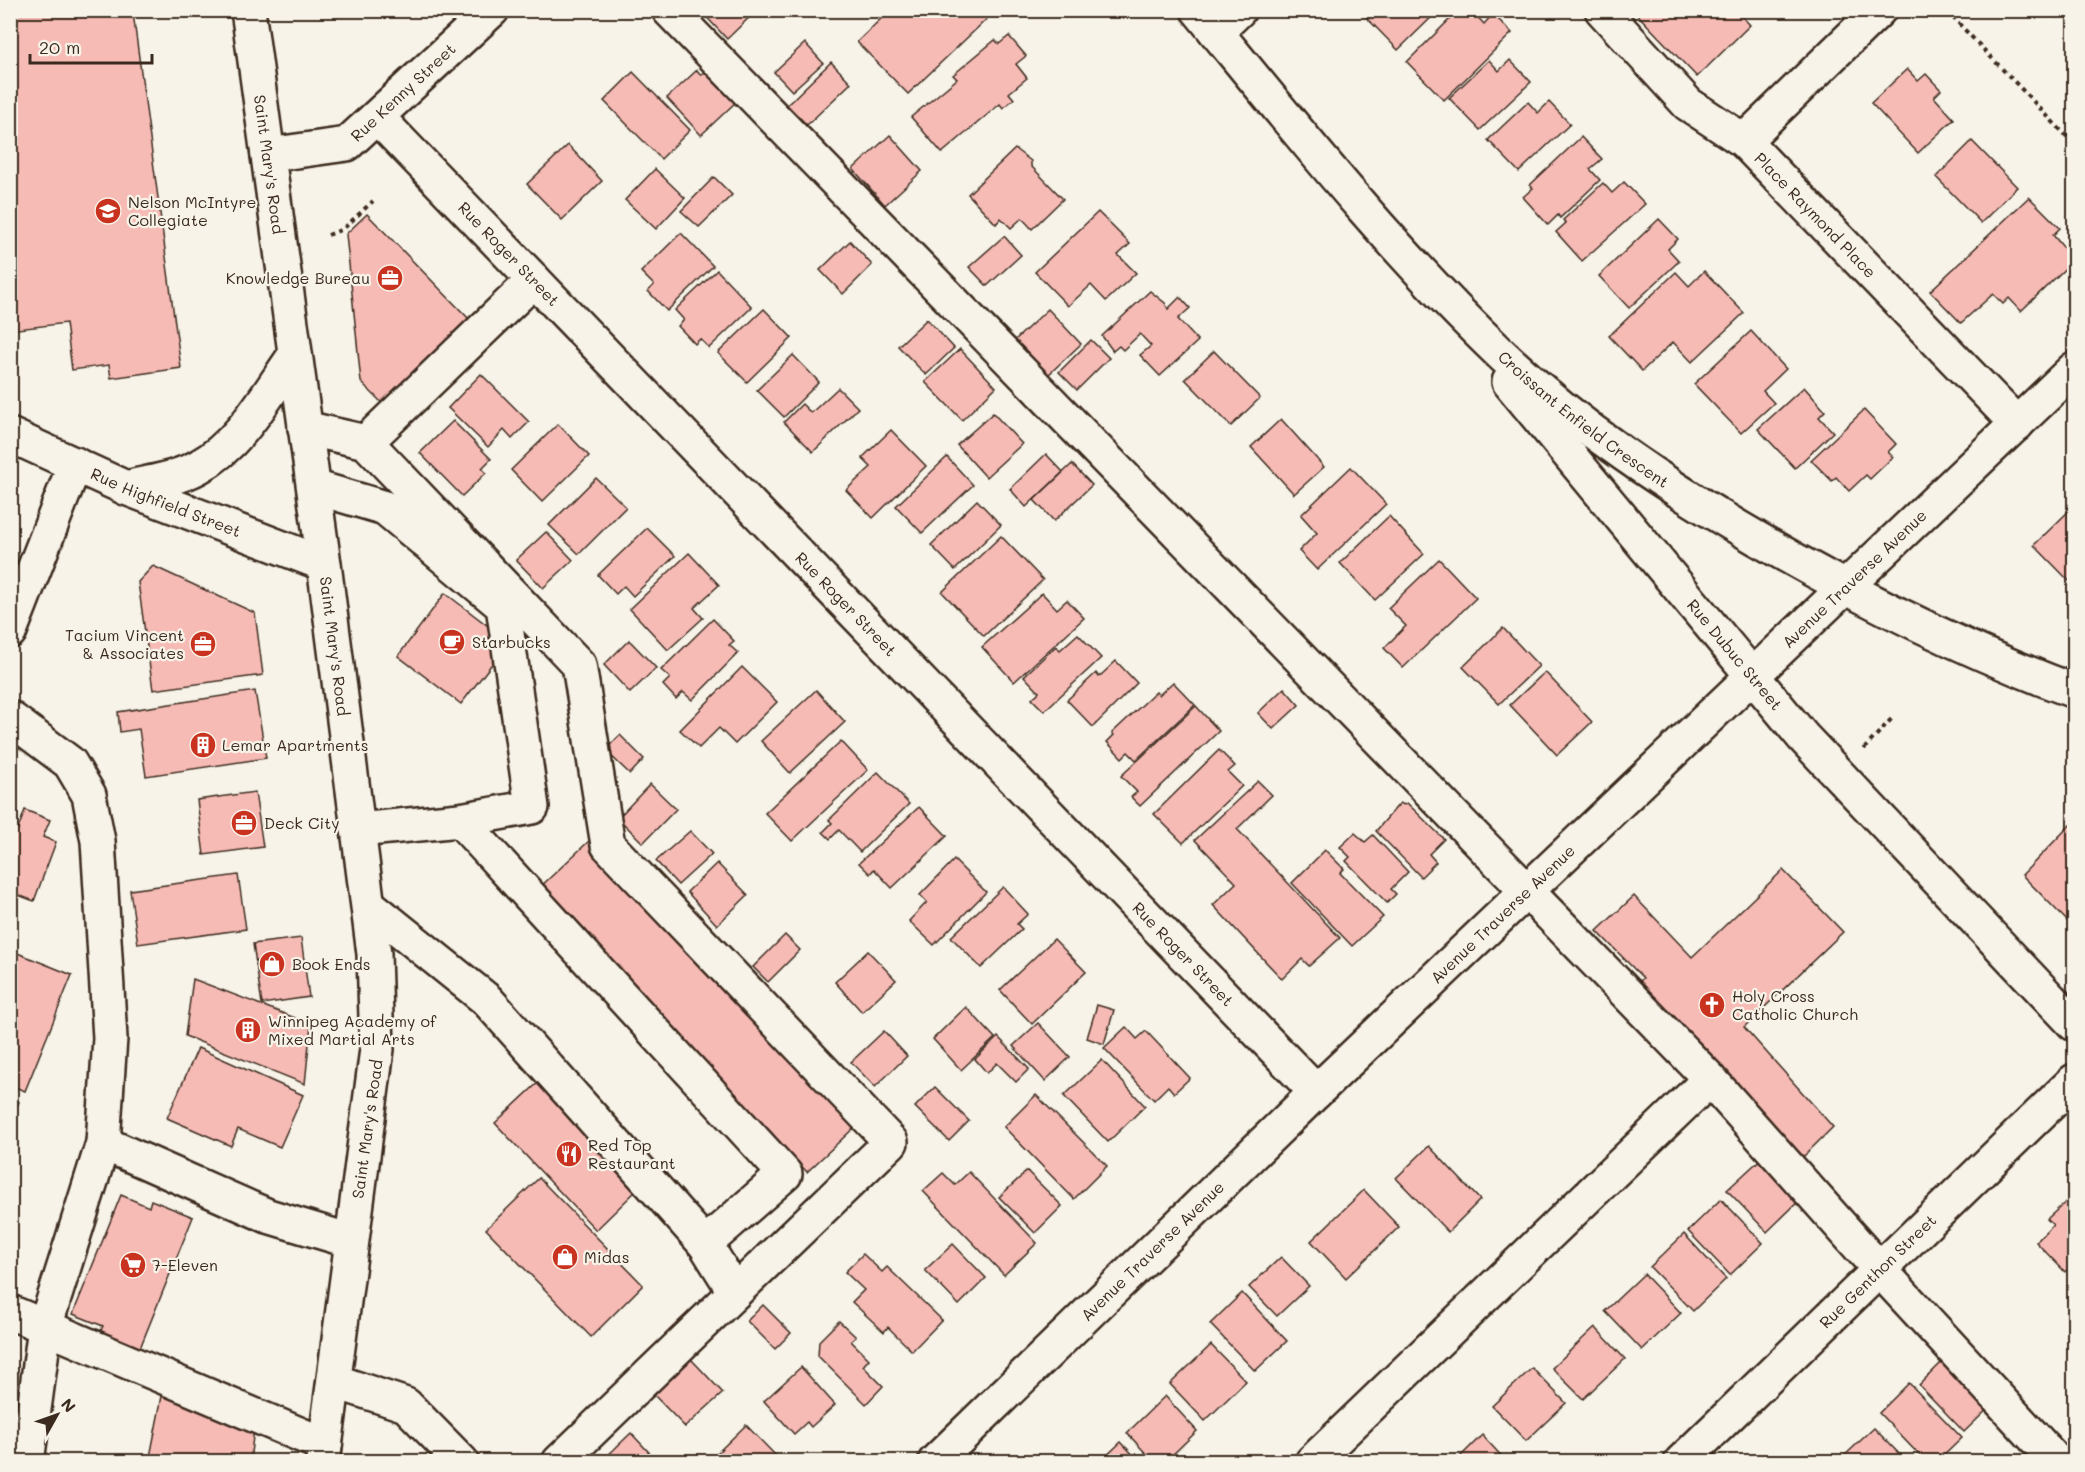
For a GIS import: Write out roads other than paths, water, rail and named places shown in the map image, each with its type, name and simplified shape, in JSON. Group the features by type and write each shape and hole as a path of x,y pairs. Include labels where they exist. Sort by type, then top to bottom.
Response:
{"main road":[{"name":"Saint Mary's Road","path":"248,10 314,486 374,954 377,1049 324,1453"},
{"name":"Rue Kenny Street","path":"268,155 347,144 492,10"},
{"path":"669,10 1710,1079 1880,1270 2055,1461"},
{"path":"1602,10 1688,104 1744,141"},
{"name":"Place Raymond Place","path":"1879,10 1744,141 2017,424"},
{"name":"Croissant Enfield Crescent","path":"1218,18 1414,267 1503,356 1570,414 1625,457 1685,497 1845,590 1974,650 2074,690"},
{"name":"Rue Roger Street","path":"377,117 1316,1092"},
{"name":"Rue Dubuc Street","path":"1414,267 1803,737 2074,1024"},
{"path":"366,442 534,280"},
{"path":"126,488 173,477 215,456 237,435 295,355"},
{"name":"Avenue Traverse Avenue","path":"935,1461 1316,1092 1845,590 2074,369"},
{"path":"305,428 366,442 579,665 608,845 891,1142 559,1461"},
{"name":"Rue Highfield Street","path":"10,435 126,488 324,564"},
{"path":"10,631 75,464"},
{"path":"314,486 385,508 503,606 532,807 460,820 358,830"},
{"path":"10,718 70,763 89,795 98,841 110,1038 103,1143 45,1327 27,1461"},
{"path":"460,820 785,1174 705,1244"},
{"path":"369,905 487,1000 705,1244 735,1292"},
{"path":"1312,1461 1710,1079"},
{"name":"Rue Genthon Street","path":"1681,1461 2074,1081"},
{"path":"103,1143 268,1216 351,1241"},
{"path":"10,1312 324,1453"},
{"path":"334,1381 406,1405 462,1461"}],"place":[{"name":"Nelson McIntyre Collegiate","path":"108,211"},
{"name":"Knowledge Bureau","path":"390,278"},
{"name":"Starbucks","path":"452,642"},
{"name":"Tacium Vincent & Associates","path":"203,644"},
{"name":"Lemar Apartments","path":"203,745"},
{"name":"Deck City","path":"244,823"},
{"name":"Book Ends","path":"272,964"},
{"name":"Holy Cross Catholic Church","path":"1712,1005"},
{"name":"Winnipeg Academy of Mixed Martial Arts","path":"248,1030"},
{"name":"Red Top Restaurant","path":"569,1154"},
{"name":"Midas","path":"565,1257"},
{"name":"7-Eleven","path":"133,1265"}]}
